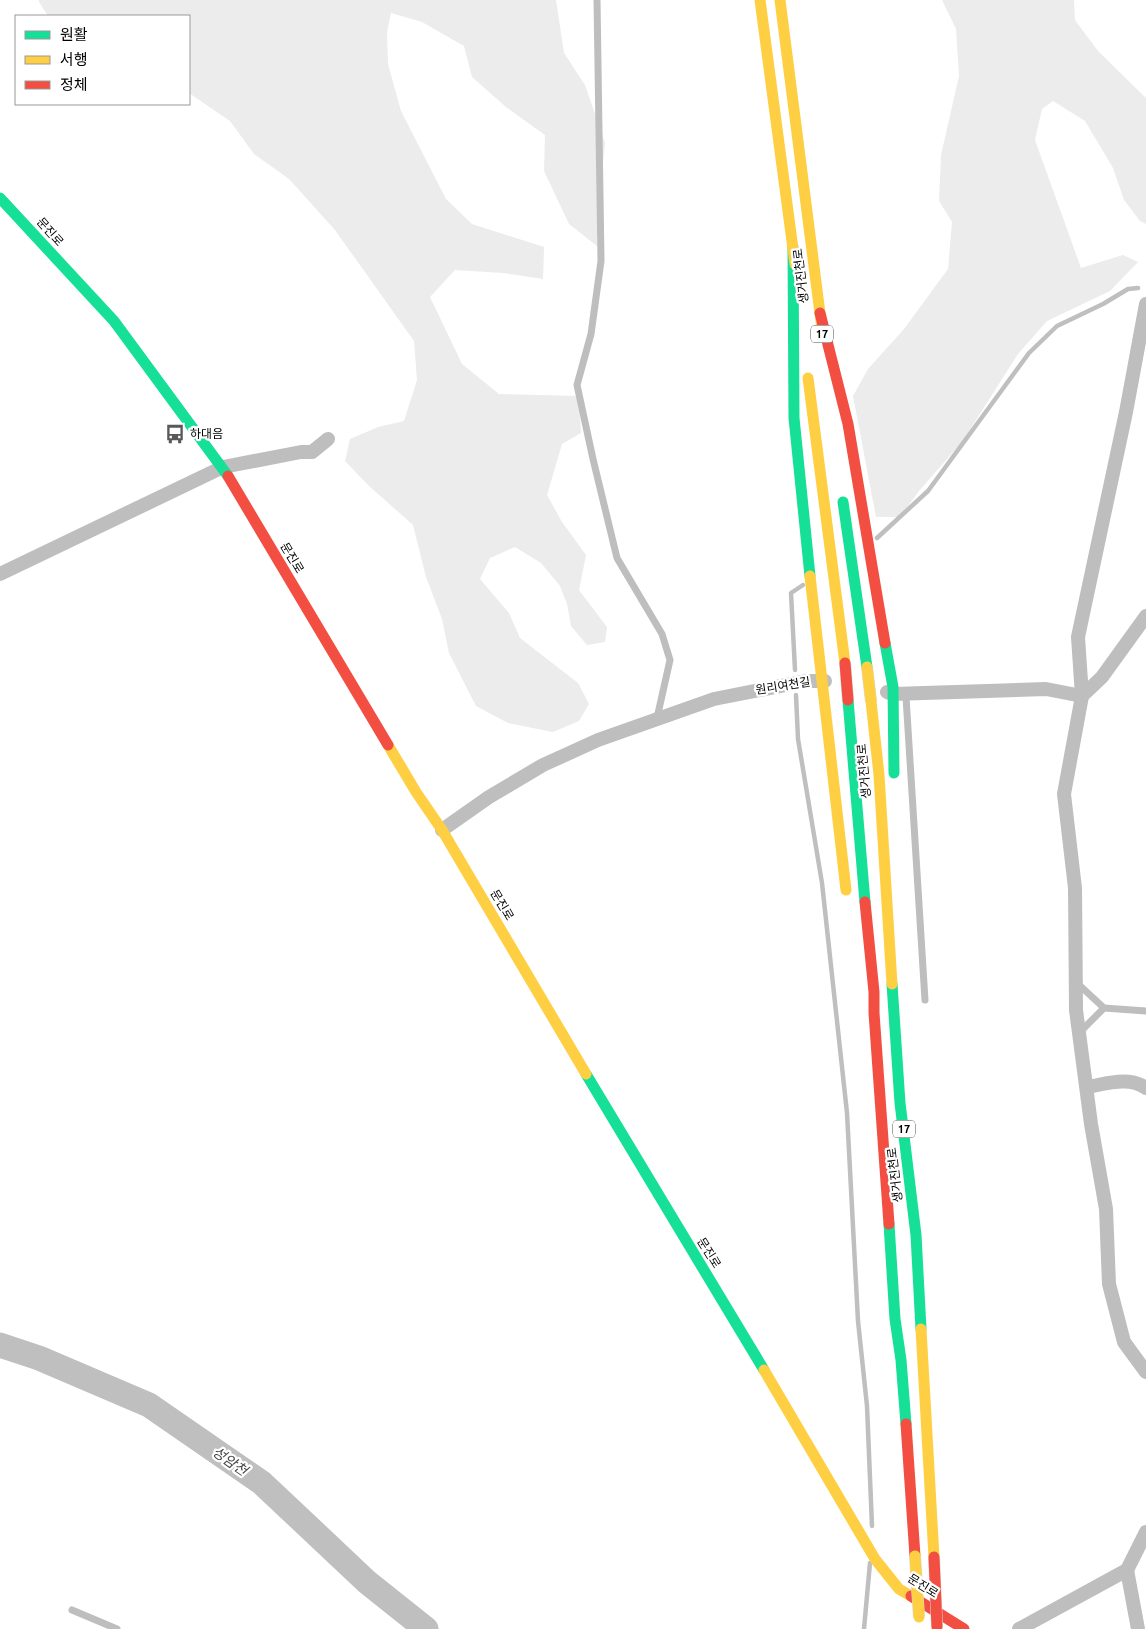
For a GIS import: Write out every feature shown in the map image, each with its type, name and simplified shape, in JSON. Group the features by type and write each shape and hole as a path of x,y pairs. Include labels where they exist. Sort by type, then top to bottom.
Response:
{"main road":[{"name":"생거진천로","path":"760,0 845,663 868,943 874,992 895,1319 909,1446 919,1623"},
{"name":"생거진천로","path":"780,0 830,400"},
{"name":"문진로","path":"0,198 114,321 223,467 416,792 442,830 875,1559 899,1589 964,1629"},
{"path":"793,247 794,418 820,681 848,904"},
{"path":"820,313 848,424 900,694 894,782"},
{"name":"생거진천로","path":"842,487 867,667 880,785 900,1103 916,1235 938,1628"},
{"path":"894,840 896,1026"},
{"path":"862,980 878,1065"}],"street":[{"path":"1146,304 1126,412 1078,637 1082,696 1064,794 1075,888 1076,1010 1106,1209 1109,1284 1124,1342 1146,1372"},
{"path":"0,574 223,467 301,452 312,452 328,439"},
{"path":"1082,696 1102,677 1146,616"},
{"name":"원리여천길","path":"442,830 490,797 543,765 598,740 658,718 714,699 743,692 806,681 845,681 900,694 1046,689 1082,696"},
{"path":"1087,1087 1122,1081 1142,1085 1146,1088"},
{"path":"1019,1629 1127,1570 1146,1532"},
{"path":"1127,1570 1138,1629"}],"lane":[{"path":"597,0 601,261 591,334 577,385 617,558 662,634 670,660 658,718"},
{"path":"900,694 925,1000"},
{"path":"1076,982 1104,1008 1146,1011"},
{"path":"1079,1033 1104,1008"},
{"path":"72,1610 117,1629"}],"shaded area":[{"path":"39,0 556,0 564,53 585,85 605,143 598,208 597,246 569,224 544,171 545,135 506,107 472,77 464,46 422,22 391,13 387,32 388,64 401,111 446,199 472,224 544,247 543,279 503,273 455,270 430,297 462,364 499,394 579,396 581,433 562,444 547,495 562,522 586,555 579,590 607,627 605,642 587,645 571,626 567,604 560,586 541,563 515,547 490,558 480,579 509,613 520,638 578,683 589,704 579,721 553,732 508,723 476,706 449,653 442,619 426,577 413,525 369,486 345,461 350,439 378,427 404,421 417,380 414,341 335,230 289,179 254,154 230,121 190,94 190,15 47,15"},
{"path":"942,0 1074,0 1075,20 1098,51 1146,98 1146,224 1140,221 1124,200 1113,168 1085,121 1053,101 1042,109 1035,140 1081,268 1123,255 1138,262 1110,291 1047,321 1018,354 962,442 919,491 900,517 876,517 853,396 868,369 904,329 948,269 952,222 939,201 941,155 959,76 956,29"}],"waterway":[{"path":"877,538 928,491 1029,353 1057,326 1103,304 1128,289 1138,288"},
{"path":"795,670 791,593 803,585"},
{"path":"796,695 798,739 822,883 847,1113 858,1321 867,1406 872,1526"},
{"name":"성암천","path":"0,1345 39,1358 149,1405 262,1483 367,1582 426,1629"},
{"path":"864,1629 870,1563"}],"traffic: fast":[{"path":"0,198 114,321 228,476"},
{"path":"793,247 794,418 810,576"},
{"path":"843,502 867,667"},
{"path":"885,643 893,687 894,773"},
{"path":"848,700 865,902"},
{"path":"892,984 900,1103 916,1235 921,1329"},
{"path":"586,1074 764,1370"},
{"path":"889,1224 895,1319 901,1360 906,1424"}],"traffic: slow":[{"path":"760,0 795,264"},
{"path":"780,0 822,329"},
{"path":"808,378 845,663"},
{"path":"810,576 846,890"},
{"path":"867,667 871,701"},
{"path":"871,701 879,775 892,984"},
{"path":"388,745 416,792 442,830 586,1074"},
{"path":"921,1329 934,1557"},
{"path":"764,1370 875,1559 899,1589 911,1596"},
{"path":"915,1556 919,1617"}],"traffic: jam":[{"path":"820,313 848,424 885,643"},
{"path":"228,476 388,745"},
{"path":"845,663 848,700"},
{"path":"865,902 874,992 889,1224"},
{"path":"906,1424 915,1556"},
{"path":"934,1557 937,1627"},
{"path":"911,1596 964,1629"}],"place":[{"name":"하대음","path":"175,434"}]}
